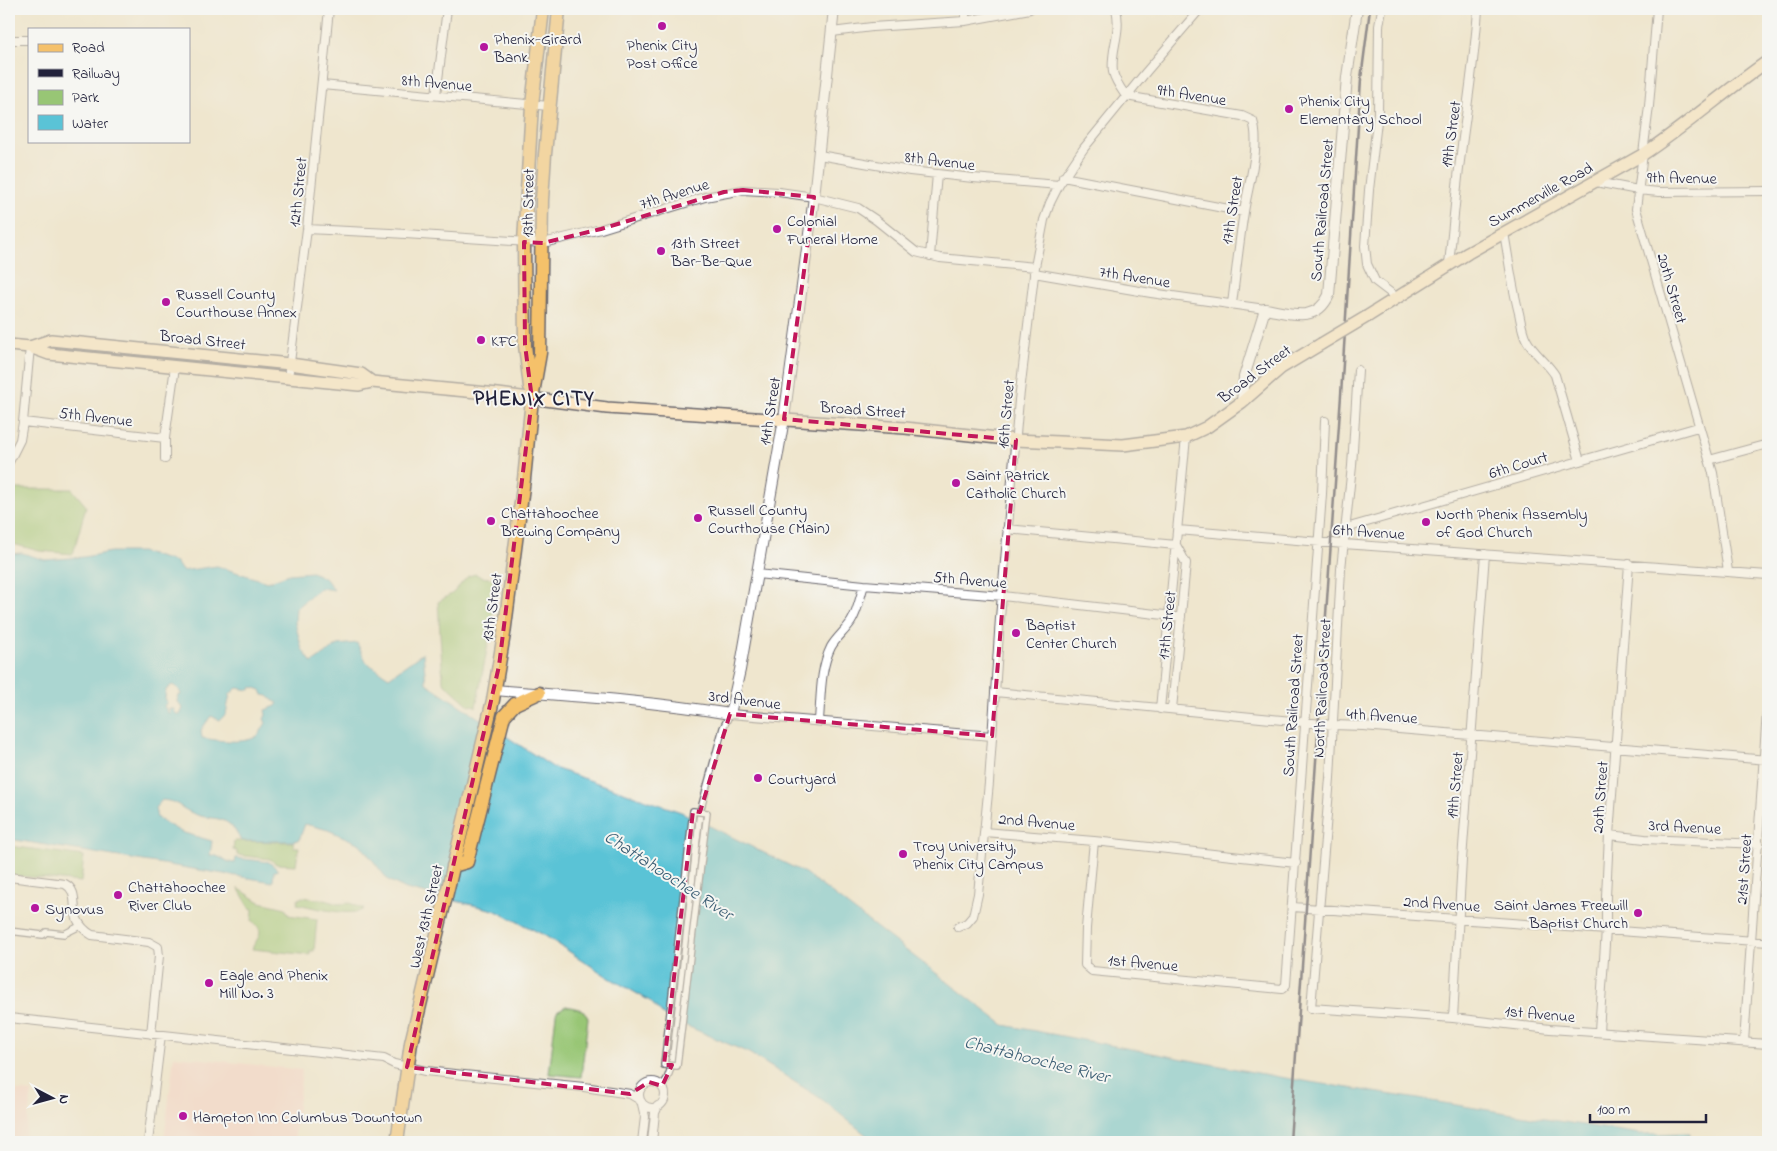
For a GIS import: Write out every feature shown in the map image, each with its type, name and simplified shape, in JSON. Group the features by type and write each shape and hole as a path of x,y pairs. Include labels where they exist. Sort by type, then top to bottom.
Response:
{"main road":[{"name":"13th Street","path":"532,399 525,345 524,242 532,105 543,9"},
{"name":"13th Street","path":"494,695 514,561 532,399 540,353 543,243 542,200 559,9"},
{"name":"Summerville Road","path":"1321,344 1449,264 1642,155 1659,144 1736,83 1768,61"},
{"name":"Broad Street","path":"30,347 51,340 290,364 361,374 372,382"},
{"name":"Broad Street","path":"9,345 30,347 49,354 359,385 372,382 608,408 928,430 1016,440 1123,445 1186,437 1207,427 1242,402 1282,368 1321,344"},
{"path":"453,866 466,862 504,716 515,704 539,693"},
{"name":"West 13th Street","path":"397,1142 411,1043 494,695"}],"street":[{"name":"12th Street","path":"288,378 307,229 329,9"},
{"path":"436,96 447,9"},
{"name":"14th Street","path":"672,1065 700,812 723,728 730,714 740,670 784,419 814,197 834,9"},
{"path":"965,9 965,21"},
{"path":"832,32 872,27 965,21 1030,9"},
{"path":"1116,9 1119,30 1113,63 1114,73 1116,82 1126,96"},
{"name":"16th Street","path":"958,927 967,923 974,916 978,894 989,783 1007,529 1034,270 1044,220 1063,177 1126,96 1200,9"},
{"name":"South Railroad Street","path":"1265,309 1296,314 1315,312 1324,305 1329,295 1347,76 1357,9"},
{"path":"1382,9 1379,26 1378,113 1365,246 1367,264 1375,281 1396,297"},
{"name":"19th Street","path":"1449,264 1461,152 1474,63 1478,9"},
{"name":"20th Street","path":"1657,9 1649,106 1636,209 1709,460 1716,491 1728,571"},
{"path":"9,40 28,40"},
{"name":"8th Avenue","path":"322,86 549,106"},
{"name":"9th Avenue","path":"1126,96 1242,116 1253,121"},
{"name":"17th Street","path":"1232,304 1254,154 1256,130 1253,121"},
{"name":"8th Avenue","path":"819,155 937,174 1059,185"},
{"path":"930,256 937,174"},
{"path":"1063,177 1244,212"},
{"name":"9th Avenue","path":"1596,182 1659,192 1768,192"},
{"name":"7th Avenue","path":"307,229 543,243 601,229 724,192 743,190 779,192 814,197 858,208 866,212 908,247 916,252 930,256 1034,270 1151,293 1232,304"},
{"path":"1504,233 1523,331 1532,347 1555,375 1580,461"},
{"path":"1232,304 1265,309 1244,377 1242,402"},
{"path":"9,462 20,440 30,347"},
{"path":"165,458 165,438 175,367"},
{"name":"North Railroad Street","path":"1310,1008 1320,909 1333,725 1341,569 1352,466 1358,370"},
{"name":"South Railroad Street","path":"1282,989 1286,985 1293,908 1319,541 1325,421"},
{"name":"5th Avenue","path":"23,422 165,438"},
{"name":"6th Court","path":"1346,528 1698,427"},
{"name":"17th Street","path":"1160,708 1186,437"},
{"path":"1709,460 1768,444"},
{"path":"1007,529 1176,545"},
{"name":"6th Avenue","path":"1178,530 1768,575"},
{"name":"17th Street","path":"1172,709 1186,563 1176,545"},
{"name":"19th Street","path":"1453,1018 1463,841 1485,554"},
{"name":"20th Street","path":"1599,1032 1606,930 1609,835 1629,564"},
{"name":"5th Avenue","path":"757,574 1003,596 1181,617"},
{"path":"819,720 822,679 826,663 832,646 850,622 856,610 864,585"},
{"name":"4th Avenue","path":"995,692 1306,723 1363,726 1766,760"},
{"name":"3rd Avenue","path":"494,695 539,693 687,707 730,714 992,736"},
{"name":"21st Street","path":"1744,1042 1766,760 1768,697"},
{"path":"693,811 707,813 677,1066 672,1065 664,1065 693,811"},
{"name":"2nd Avenue","path":"984,832 1094,841 1296,862"},
{"name":"3rd Avenue","path":"1609,835 1654,840 1759,844"},
{"name":"1st Avenue","path":"1094,841 1086,928 1085,965 1092,971 1282,989"},
{"path":"9,877 60,883 69,886 73,894 74,912 80,926 92,935 150,942 158,947 160,956 151,1034"},
{"name":"2nd Avenue","path":"1293,908 1566,926 1768,942"},
{"path":"9,931 43,935 46,932 64,934 80,926"},
{"name":"1st Avenue","path":"1310,1008 1453,1018 1550,1029 1768,1044"},
{"path":"9,1018 384,1059 394,1064 425,1071 568,1085 630,1094 650,1108 658,1106"},
{"path":"148,1142 162,1035"},
{"path":"662,1086 667,1079 672,1065"},
{"path":"630,1094 649,1082 655,1082 662,1086 665,1095 655,1113 652,1142"},
{"path":"641,1087 638,1096 645,1117 642,1142"}],"highlighted area":[{"path":"743,190 814,197 784,419 1016,440 992,736 730,714 700,812 693,811 664,1065 672,1065 662,1086 649,1082 630,1094 407,1067 499,666 532,399 525,345 524,242 543,243 601,229 724,192"}],"shaded area":[{"path":"174,1056 302,1070 294,1142 164,1142"},
{"path":"9,1090 32,1092 24,1142 9,1142"}],"green space":[{"path":"9,489 72,489 86,506 73,554 39,551 9,543"},
{"path":"476,574 481,577 497,579 489,639 476,707 470,706 443,682 438,602 453,593 468,576"},
{"path":"234,841 293,842 294,847 299,847 296,865 276,864 270,859 237,855 237,851 233,850"},
{"path":"9,846 84,856 81,882 9,875"},
{"path":"238,888 260,902 286,908 288,915 317,919 314,951 310,951 310,955 252,949 260,932 257,925 252,921 253,909 250,908"},
{"path":"302,897 338,904 350,903 364,909 341,912 297,904 298,900"},
{"path":"566,1006 583,1010 588,1018 581,1077 549,1074 556,1014 557,1011"}],"water":[{"name":"Chattahoochee River","path":"111,552 141,552 176,562 182,571 217,566 267,582 289,574 312,572 326,579 334,590 320,588 296,608 295,623 302,649 312,663 338,645 357,643 367,663 389,677 423,653 426,683 554,768 681,812 805,873 1004,1025 1279,1077 1640,1134 1690,1133 1690,1142 1234,1142 1218,1137 1209,1138 1202,1142 875,1142 820,1098 749,1053 664,1016 650,1001 608,977 544,935 494,910 406,889 388,880 360,844 328,830 305,824 299,840 241,841 230,825 224,821 198,815 168,801 162,800 155,808 157,818 181,832 212,841 210,855 232,863 235,863 236,858 269,862 277,869 277,871 274,871 273,882 9,839 9,554 22,553 45,560 84,557","holes":["172,685 181,693 178,696 178,702 183,708 180,715 175,713 174,709 169,709 169,714 164,706 167,702 165,698 166,690","252,687 261,690 263,695 278,703 276,706 265,710 266,715 264,719 266,723 258,735 252,739 238,741 202,738 201,730 211,716 220,720 226,714 230,694 237,688 250,690"]}],"railway":[{"path":"1290,1142 1361,79 1370,9"}],"place":[{"name":"Phenix City Post Office","path":"662,26"},
{"name":"Phenix-Girard Bank","path":"484,47"},
{"name":"Phenix City Elementary School","path":"1289,109"},
{"name":"Colonial Funeral Home","path":"777,229"},
{"name":"13th Street Bar-Be-Que","path":"661,251"},
{"name":"Russell County Courthouse Annex","path":"166,302"},
{"name":"KFC","path":"481,340"},
{"name":"Saint Patrick Catholic Church","path":"956,483"},
{"name":"Russell County Courthouse (Main)","path":"698,518"},
{"name":"Chattahoochee Brewing Company","path":"491,521"},
{"name":"North Phenix Assembly of God Church","path":"1426,522"},
{"name":"Baptist Center Church","path":"1016,633"},
{"name":"Courtyard","path":"758,778"},
{"name":"Troy University, Phenix City Campus","path":"903,854"},
{"name":"Chattahoochee River Club","path":"118,895"},
{"name":"Synovus","path":"35,908"},
{"name":"Saint James Freewill Baptist Church","path":"1638,913"},
{"name":"Eagle and Phenix Mill No. 3","path":"209,983"},
{"name":"Hampton Inn Columbus Downtown","path":"183,1116"}],"district":[{"name":"PHENIX CITY","path":"534,398"}]}
